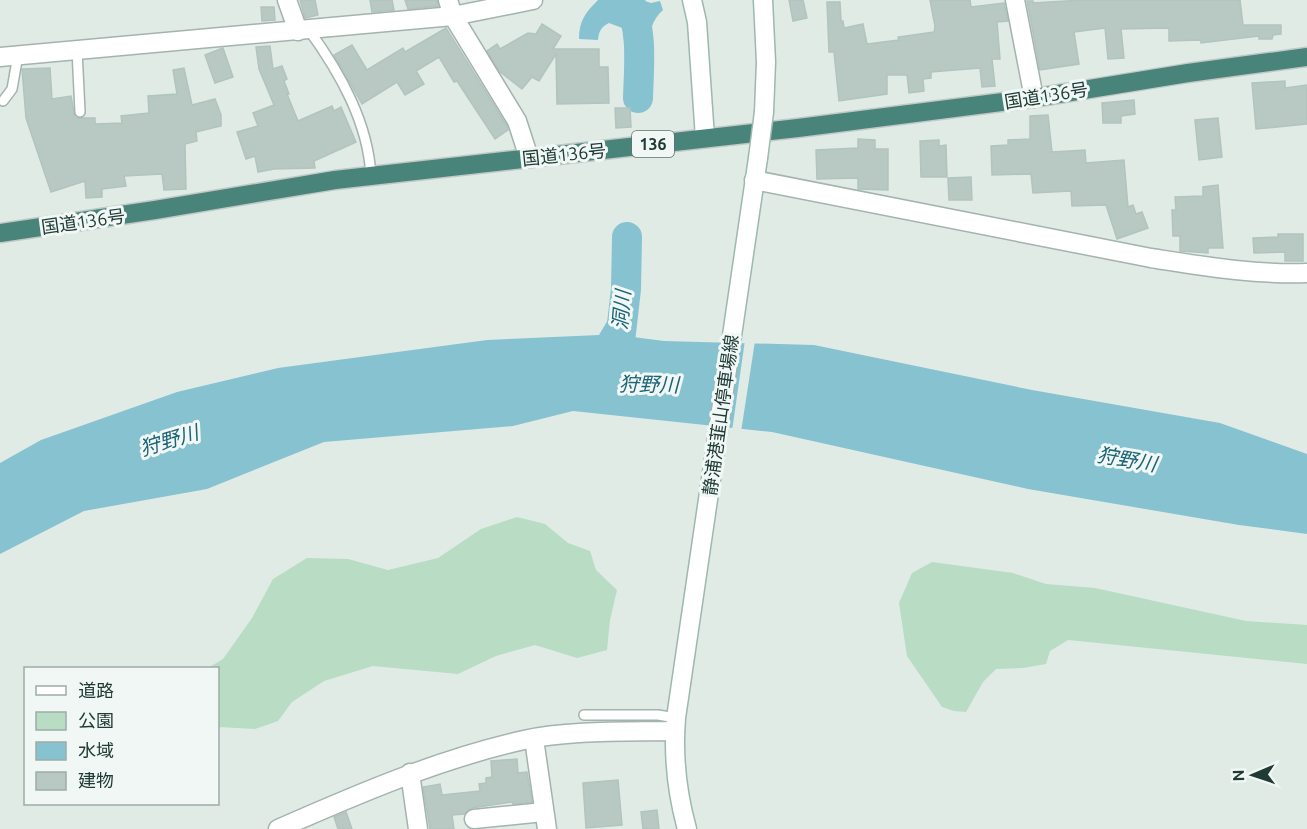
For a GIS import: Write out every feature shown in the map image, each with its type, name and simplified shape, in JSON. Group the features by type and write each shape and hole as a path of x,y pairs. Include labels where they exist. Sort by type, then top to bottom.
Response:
{"highway":[{"name":"国道136号","path":"0,233 371,176 1034,98 1307,57"}],"street":[{"path":"287,0 303,30"},
{"path":"9,56 303,30 450,8 533,0"},
{"path":"692,0 697,22 705,138"},
{"name":"静浦港韮山停車場線","path":"687,829 679,797 676,771 676,719 764,112 766,62 763,0"},
{"path":"1016,0 1034,98"},
{"path":"450,8 518,121 529,158"},
{"path":"754,180 1152,258 1218,268 1287,274 1307,273"},
{"path":"278,829 410,773 534,738 676,719"},
{"path":"474,819 546,820 534,738"},
{"path":"410,773 418,829"}],"lane":[{"path":"303,30 348,94 367,140 371,176"},
{"path":"77,50 80,112"},
{"path":"3,101 12,89 9,56"},
{"path":"584,715 658,715 676,719"}],"green space":[{"path":"517,517 545,524 568,543 590,551 596,570 617,590 610,620 607,650 577,658 535,645 496,656 458,674 373,666 324,681 292,702 278,721 255,729 219,727 219,667 210,667 223,659 252,618 273,579 307,558 348,559 388,570 438,558 481,529"},
{"path":"932,562 1013,573 1046,584 1095,588 1246,621 1307,625 1307,664 1068,640 1050,651 1046,664 996,669 983,682 966,712 954,711 942,707 907,656 899,603 912,573"}],"water":[{"path":"598,0 642,0 651,3 660,1 663,10 656,18 649,38 649,94 626,95 625,29 609,23 601,30 598,40 579,39 580,27 584,18"},
{"name":"狩野川","path":"615,308 627,309 633,337 664,341 814,345 1032,390 1220,423 1307,454 1307,534 1239,525 1028,489 772,432 573,411 513,426 324,442 207,489 84,511 0,554 0,463 41,440 177,392 278,368 487,340 599,335"}],"pier":[{"path":"745,340 755,341 741,432 732,431"}],"building":[{"path":"300,0 315,0 318,15 305,18"},
{"path":"370,0 392,0 394,10 372,12"},
{"path":"405,0 437,0 438,6 408,9"},
{"path":"789,0 803,0 807,18 793,21"},
{"path":"930,0 970,0 971,7 1004,3 1008,21 997,22 1000,59 992,59 995,86 982,87 980,68 931,72 931,78 923,79 924,91 909,93 907,75 887,75 887,94 839,101 834,52 829,52 827,2 840,2 841,21 843,21 844,28 863,24 867,44 934,32"},
{"path":"1082,0 1240,0 1243,25 1281,25 1281,34 1273,35 1272,39 1259,39 1259,36 1201,43 1201,40 1169,41 1169,28 1121,29 1124,58 1108,59 1105,28 1074,32 1079,64 1040,70 1027,1 1033,1 1033,3"},
{"path":"261,7 274,7 275,20 262,21"},
{"path":"542,24 561,36 553,49 599,49 599,67 608,67 609,103 557,104 556,54 539,81 532,77 522,89 499,71 487,51 497,44 500,49 528,33 536,34"},
{"path":"446,28 507,126 508,130 495,139 439,57 416,71 424,84 405,95 397,82 362,104 334,55 352,45 367,70 403,48 405,52"},
{"path":"270,46 273,69 282,66 287,79 284,81 289,94 287,94 298,121 332,106 334,111 341,107 356,142 314,161 315,168 274,169 258,172 255,156 246,159 237,132 258,126 253,113 274,105 259,69 256,47"},
{"path":"223,48 233,77 215,83 205,55"},
{"path":"50,68 52,99 71,96 75,118 95,118 95,124 122,123 121,116 149,113 148,96 177,94 173,70 184,68 192,105 215,99 221,115 221,126 196,132 197,141 185,144 186,189 164,190 162,174 124,176 126,186 102,189 102,197 86,198 85,181 51,192 26,118 22,69"},
{"path":"1285,81 1285,88 1307,85 1307,124 1256,129 1252,83"},
{"path":"1134,100 1135,114 1121,116 1121,123 1103,123 1102,103"},
{"path":"615,108 630,108 631,127 616,128"},
{"path":"1048,115 1052,152 1085,150 1086,163 1124,160 1128,207 1133,205 1136,214 1142,212 1148,228 1117,239 1106,205 1072,206 1071,191 1033,193 1031,174 992,175 991,146 1008,145 1008,140 1030,139 1030,116"},
{"path":"1218,118 1222,157 1199,160 1195,120"},
{"path":"858,139 875,140 875,149 888,149 888,190 858,189 858,178 817,179 816,150 858,148"},
{"path":"939,140 939,146 946,145 947,177 921,177 920,141"},
{"path":"971,177 972,200 949,200 948,178"},
{"path":"1218,185 1223,248 1208,248 1208,253 1180,251 1180,236 1173,236 1172,210 1176,210 1175,197 1203,196 1203,187"},
{"path":"1278,234 1303,234 1303,261 1285,261 1285,252 1254,253 1253,238 1278,237"},
{"path":"517,759 518,773 527,772 532,802 513,804 512,802 472,808 464,814 452,815 454,829 430,829 423,787 440,784 442,795 480,791 479,784 486,783 486,778 492,777 491,761"},
{"path":"618,780 622,825 586,828 583,783"},
{"path":"657,810 659,829 643,829 641,812"},
{"path":"346,812 352,829 338,829 334,817"}],"waterway":[{"name":"洞川","path":"629,0 638,36 638,98"},
{"name":"洞川","path":"619,350 626,289 627,237"}]}
